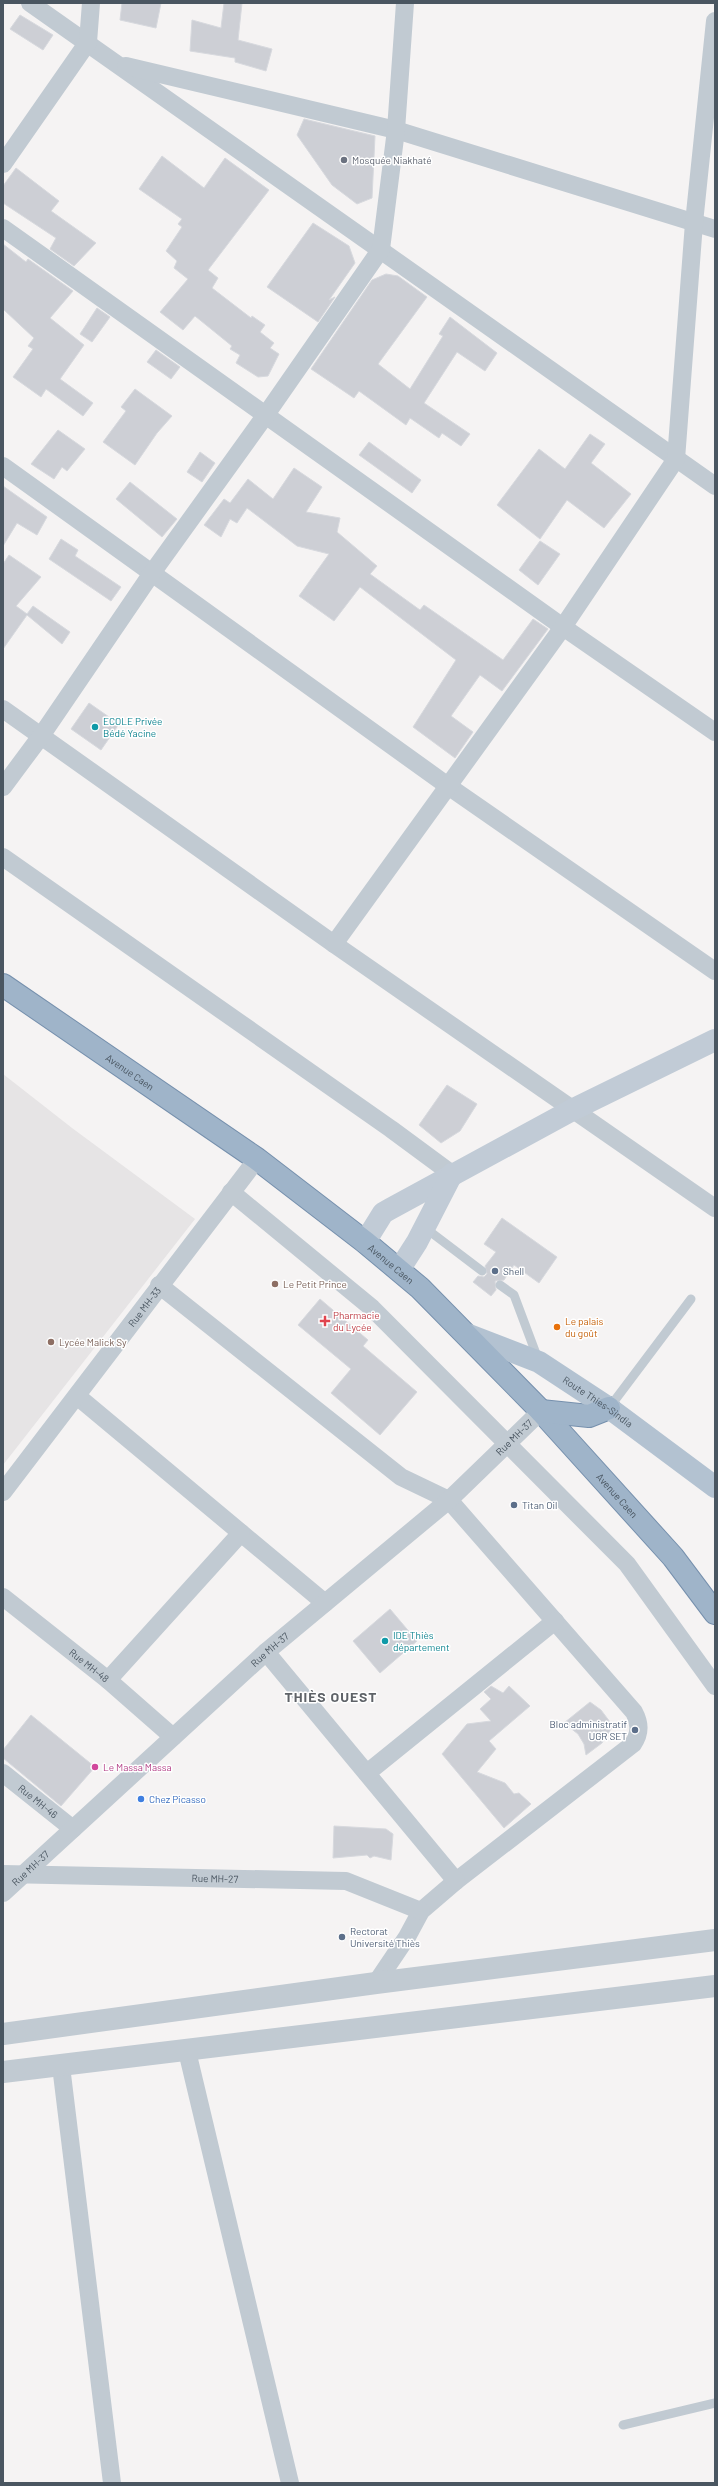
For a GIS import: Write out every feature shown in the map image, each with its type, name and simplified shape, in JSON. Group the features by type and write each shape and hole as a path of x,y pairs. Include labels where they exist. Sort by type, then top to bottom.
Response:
{"highway":[{"name":"Avenue Caen","path":"3,985 257,1159 399,1270 469,1335 541,1411 673,1558 715,1613"},
{"path":"541,1411 589,1416 609,1408"}],"main road":[{"path":"365,1242 383,1213 452,1174 574,1109 715,1040"},
{"path":"399,1270 452,1174"},
{"name":"Route Thies-Sindia","path":"469,1335 539,1362 609,1408 715,1487"}],"street":[{"path":"30,3 88,42 115,63 381,249 676,459 712,482"},
{"path":"3,164 88,42 91,3"},
{"path":"3,786 41,736 152,572 265,416 381,249 396,130 405,3"},
{"path":"334,944 563,627 676,459 694,223 715,21"},
{"path":"115,63 396,130 715,229"},
{"path":"3,228 563,627 715,732"},
{"path":"3,466 448,786 715,971"},
{"path":"3,709 334,944 715,1208"},
{"path":"3,857 384,1124 452,1174"},
{"name":"Rue MH-33","path":"3,1492 159,1285 257,1159"},
{"path":"231,1192 372,1308 626,1564 715,1686"},
{"path":"159,1285 401,1477 449,1500 634,1712 638,1723 636,1740 456,1881 421,1911 407,1937 376,1983"},
{"path":"76,1396 325,1603"},
{"name":"Rue MH-37","path":"3,1893 26,1874 72,1829 266,1652 449,1500 541,1411"},
{"path":"108,1680 241,1533"},
{"name":"Rue MH-48","path":"3,1597 108,1680 173,1737"},
{"path":"367,1773 555,1621"},
{"path":"266,1652 456,1881"},
{"name":"Rue MH-46","path":"3,1773 72,1829"},
{"name":"Rue MH-27","path":"3,1874 346,1881 421,1911"},
{"path":"3,2034 376,1983 715,1940"},
{"path":"3,2072 187,2051 715,1986"},
{"path":"187,2051 290,2483"},
{"path":"61,2066 112,2483"}],"lane":[{"path":"424,1227 482,1271"},
{"path":"500,1285 514,1295 539,1362"},
{"path":"609,1408 691,1299"},
{"path":"623,2425 715,2404"}],"shaded area":[{"name":"Lycée Malick Sy","path":"3,1074 72,1128 195,1219 3,1465"}],"building":[{"path":"122,3 161,3 156,28 120,20"},
{"path":"224,3 242,3 238,40 272,49 266,71 235,62 235,58 190,51 192,20 221,28"},
{"path":"20,15 53,35 43,50 10,29"},
{"name":"Mosquée Niakhaté","path":"304,119 375,136 372,198 357,204 332,185 297,135"},
{"path":"162,156 204,188 225,158 269,190 208,270 218,278 212,288 251,318 252,316 265,325 260,332 274,343 270,348 279,354 268,376 258,377 236,363 240,355 230,349 232,346 195,316 183,330 160,312 188,279 174,268 177,261 166,251 182,227 178,224 182,219 139,189"},
{"path":"16,168 59,201 51,211 96,243 74,266 50,249 56,238 3,203 3,186"},
{"path":"313,223 349,246 355,263 329,300 335,297 318,322 267,287"},
{"path":"3,244 26,262 28,259 73,291 50,318 84,345 60,379 93,403 83,416 46,389 41,397 13,377 33,349 28,346 34,338 3,309"},
{"path":"386,274 398,276 427,297 378,364 410,389 443,336 439,334 450,317 497,353 485,371 457,352 424,403 470,434 461,446 442,433 439,438 410,418 406,425 359,391 354,398 311,369 372,280"},
{"path":"97,308 110,317 92,342 80,334"},
{"path":"156,350 180,367 171,379 147,362"},
{"path":"135,389 172,416 157,433 135,465 103,442 126,411 121,407"},
{"path":"58,430 85,449 67,471 62,467 54,479 31,464"},
{"path":"590,434 605,444 591,463 631,494 604,528 567,500 540,539 497,505 539,449 565,469"},
{"path":"369,442 421,480 412,493 359,455"},
{"path":"200,452 215,463 202,482 187,472"},
{"path":"294,468 322,487 306,512 340,518 337,532 377,566 370,574 420,610 424,605 503,660 533,619 548,629 502,691 480,675 451,716 473,732 455,758 413,727 456,660 360,587 334,621 299,596 329,554 297,546 247,508 237,523 230,519 221,537 204,525 224,499 230,503 248,479 273,499"},
{"path":"130,482 177,519 162,537 116,499"},
{"path":"3,486 47,517 37,535 17,523 3,546"},
{"path":"61,539 78,550 75,556 121,587 111,601 49,559"},
{"path":"540,541 560,554 538,585 519,570"},
{"path":"9,555 41,577 16,606 27,614 33,606 70,632 62,644 27,615 3,649 3,564"},
{"name":"ECOLE Privée Bédé Yacine","path":"89,703 119,724 101,750 71,729"},
{"path":"447,1085 477,1104 460,1131 441,1143 419,1125"},
{"path":"502,1218 557,1257 539,1283 514,1265 504,1280 495,1281 496,1290 491,1296 473,1282 478,1276 484,1277 487,1274 485,1266 496,1252 484,1244"},
{"path":"320,1299 368,1340 363,1346 417,1392 380,1435 331,1393 351,1369 298,1325"},
{"name":"IDE Thiès département","path":"390,1609 417,1641 380,1673 353,1641"},
{"path":"491,1686 503,1693 509,1686 530,1706 489,1741 496,1749 477,1772 505,1783 514,1794 519,1793 531,1804 504,1828 442,1754 467,1724 491,1721 480,1709 491,1699 484,1692"},
{"path":"590,1702 601,1710 613,1726 602,1743 586,1755 584,1744 578,1734 564,1723"},
{"path":"31,1715 95,1767 61,1806 3,1758 3,1750"},
{"path":"334,1826 386,1829 393,1834 391,1860 374,1856 370,1858 367,1855 333,1858"}],"place":[{"name":"Mosquée Niakhaté","path":"344,160"},
{"name":"ECOLE Privée Bédé Yacine","path":"95,727"},
{"name":"Shell","path":"495,1271"},
{"name":"Le Petit Prince","path":"275,1284"},
{"name":"Pharmacie du Lycée","path":"325,1321"},
{"name":"Le palais du goût","path":"557,1327"},
{"name":"Lycée Malick Sy","path":"51,1342"},
{"name":"Titan Oil","path":"514,1505"},
{"name":"IDE Thiès département","path":"385,1641"},
{"name":"Bloc administratif UGR SET","path":"635,1730"},
{"name":"Le Massa Massa","path":"95,1767"},
{"name":"Chez Picasso","path":"141,1799"},
{"name":"Rectorat Université Thiès","path":"342,1937"}],"district":[{"name":"THIÈS OUEST","path":"331,1697"}]}
